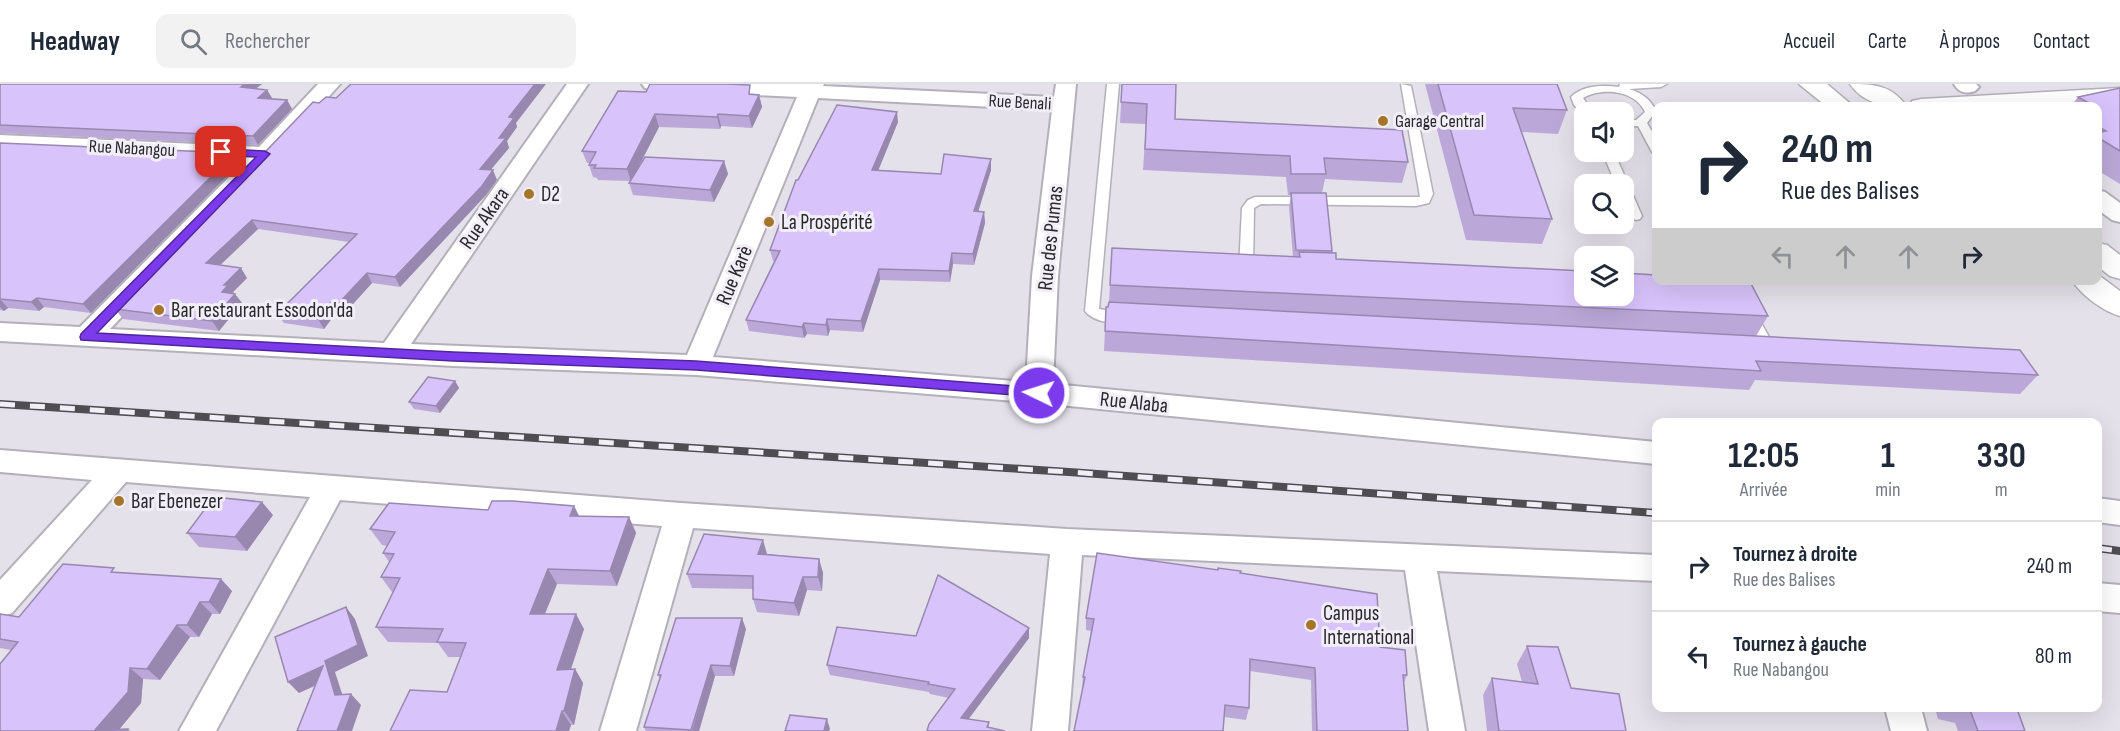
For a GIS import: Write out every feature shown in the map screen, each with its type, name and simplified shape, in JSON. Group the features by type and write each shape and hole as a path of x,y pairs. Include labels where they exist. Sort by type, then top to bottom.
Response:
{"main road":[{"path":"1810,84 1835,102"},
{"path":"1862,84 1888,102"},
{"path":"1935,102 1968,93 2027,84"},
{"path":"1968,93 2120,95"},
{"path":"2102,256 2120,269"},
{"path":"2093,285 2120,306"}],"street":[{"path":"86,337 265,154 330,84"},
{"name":"Rue Akara","path":"391,353 578,84"},
{"name":"Rue Benali","path":"652,84 1065,94"},
{"name":"Rue Karè","path":"696,365 812,87"},
{"name":"Rue des Pumas","path":"1039,393 1045,276 1065,94"},
{"name":"Rue Nabangou","path":"0,142 265,154"},
{"path":"2102,201 2120,215"},
{"name":"Rue Alaba","path":"0,332 391,353 696,365 1039,393 1652,453"},
{"path":"0,461 331,488 1067,542 1652,568"},
{"path":"0,603 118,471"},
{"path":"197,731 331,488"},
{"path":"2102,511 2120,513"},
{"path":"618,731 681,514"},
{"path":"1050,731 1067,542"},
{"path":"1419,558 1447,731"},
{"path":"2102,597 2120,599"},
{"path":"1904,712 1909,731"}],"lane":[{"path":"1113,84 1103,259 1093,314 1134,318"},
{"path":"1578,102 1577,97 1588,88 1602,85 1661,84"},
{"path":"1602,85 1634,93 1650,105 1651,112 1648,118 1634,123"},
{"path":"1247,269 1248,208 1258,200 1416,202 1425,200 1427,194 1405,86"},
{"path":"1641,122 1652,142"},
{"path":"1634,211 1636,216"},
{"path":"1729,285 1766,344 1764,348 1748,347"}],"building":[{"path":"0,84 245,84 241,87 267,90 258,98 287,100 253,136 0,125"},
{"path":"351,84 535,84 509,117 514,118 499,138 506,138 480,169 493,170 482,186 395,277 367,273 338,304 330,303 318,319 277,314 357,234 252,220 206,263 241,268 224,285 228,285 222,292 235,294 212,321 115,309 313,102 319,103 326,97 336,98"},
{"path":"650,84 750,85 749,94 759,95 749,116 655,114 627,169 594,168 596,165 589,165 596,152 582,151 618,91 646,92"},
{"path":"1122,84 1176,84 1175,119 1402,130 1408,162 1324,158 1326,174 1291,174 1290,156 1145,149 1147,104 1121,102"},
{"path":"1438,84 1557,84 1567,110 1513,108 1552,219 1474,215"},
{"path":"2120,88 2120,151 2102,140 2102,132 2106,131 2102,129 2102,102 2087,102 2078,97"},
{"path":"837,105 897,112 872,170 941,174 944,154 991,159 974,211 984,212 973,254 952,253 949,271 879,269 861,321 827,319 826,325 804,323 802,327 746,320 780,251 770,250 796,180"},
{"path":"0,143 235,153 83,304 37,298 31,302 0,299"},
{"path":"645,157 724,161 710,190 629,183"},
{"path":"1291,193 1326,193 1332,251 1296,250"},
{"path":"1112,248 1300,257 1299,252 1336,253 1336,259 1574,271 1574,306 1634,306 1634,274 1652,275 1652,285 1752,285 1768,316 1110,285"},
{"path":"1109,302 2020,350 2038,375 1756,361 1761,371 1105,331 1106,307"},
{"path":"428,377 455,381 436,406 409,402"},
{"path":"214,497 262,502 235,537 187,533"},
{"path":"492,501 574,506 570,516 629,517 610,571 548,569 530,614 576,614 557,670 575,669 556,731 390,731 410,690 447,692 466,643 437,642 443,629 376,627 400,578 381,577 394,554 383,553 395,532 370,529 389,503 488,510"},
{"path":"704,534 763,540 758,554 819,559 818,577 803,577 794,603 753,599 753,576 687,574"},
{"path":"1097,553 1218,570 1218,568 1241,571 1240,573 1377,594 1380,647 1405,650 1407,675 1403,675 1408,731 1317,731 1315,668 1250,659 1249,708 1225,705 1223,731 1074,731 1094,619 1086,618"},
{"path":"63,564 114,568 111,572 221,579 209,602 200,602 187,625 177,625 147,669 130,668 128,692 95,730 128,729 127,731 0,731 0,664 18,642 0,639 0,614 19,617"},
{"path":"938,575 1029,628 961,718 989,722 987,727 1005,731 927,731 929,724 955,689 928,684 929,682 827,665 837,627 916,636"},
{"path":"346,607 358,645 325,661 335,695 351,694 337,731 297,731 323,666 288,682 275,637"},
{"path":"676,618 742,618 730,666 711,665 691,730 644,727 661,675 658,675"},
{"path":"1527,646 1558,647 1571,688 1619,694 1626,731 1499,731 1492,678 1538,684"},
{"path":"1971,712 2018,712 2025,731 1978,731"},
{"path":"790,715 827,719 824,731 785,731"}],"railway":[{"path":"0,404 1069,472 1652,513"},
{"path":"2102,549 2120,551"}],"place":[{"name":"Garage Central","path":"1383,121"},
{"name":"D2","path":"529,194"},
{"name":"La Prospérité","path":"769,222"},
{"name":"Bar restaurant Essodon'da","path":"159,310"},
{"name":"Bar Ebenezer","path":"119,501"},
{"name":"Campus International","path":"1311,625"}],"route":[{"path":"221,152 265,154 86,337 453,356 696,365 1039,393"}]}
